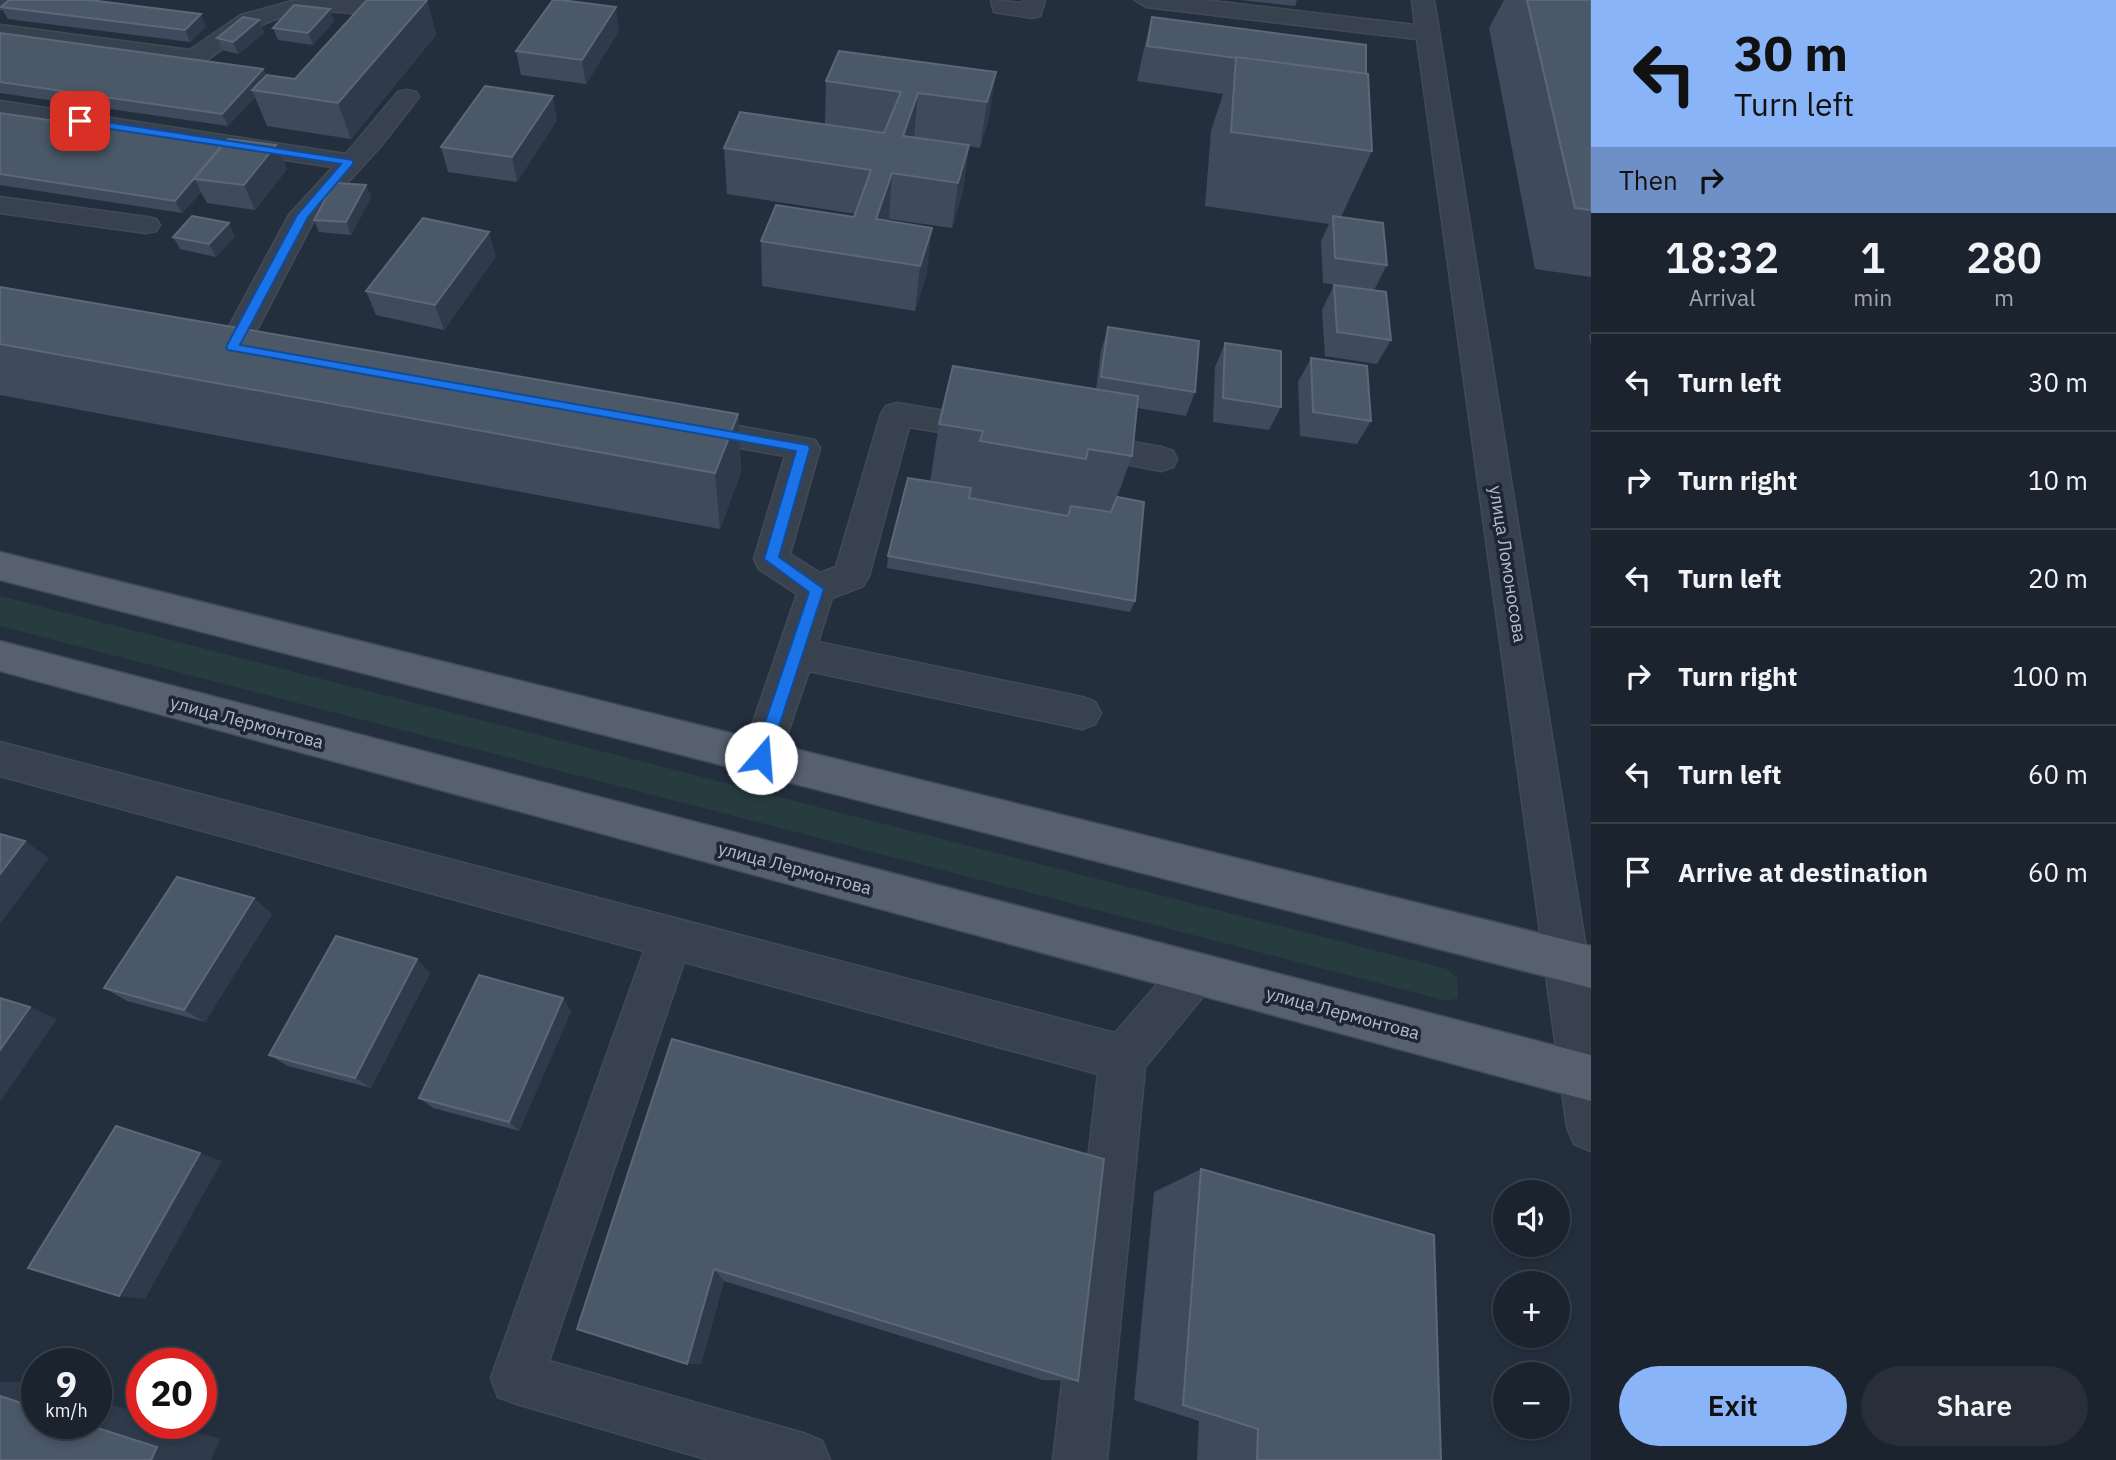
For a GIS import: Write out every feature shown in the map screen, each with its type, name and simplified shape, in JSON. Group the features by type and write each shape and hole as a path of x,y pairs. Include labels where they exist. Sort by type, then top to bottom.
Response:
{"main road":[{"path":"0,566 1578,964"},
{"name":"улица Лермонтова","path":"0,656 1587,1077"}],"street":[{"path":"1002,0 1002,8 1032,11 1034,0"},
{"path":"1146,0 1425,16"},
{"path":"0,32 195,58 248,20 302,4 352,2 395,11"},
{"name":"улица Ломоносова","path":"1425,16 1578,964 1591,1127"},
{"path":"233,347 303,215 349,162 371,142 407,97"},
{"path":"0,109 349,162"},
{"path":"0,205 146,225"},
{"path":"817,589 851,576 897,414 1161,459"},
{"path":"654,422 804,448 771,559 817,589"},
{"path":"761,758 817,589"},
{"path":"796,653 1082,713"},
{"path":"0,760 1123,1058"},
{"path":"671,936 517,1378 803,1460"},
{"path":"1080,1460 1123,1058 1195,972"}],"green space":[{"path":"0,596 1447,969 1457,978 1458,998 1448,1001 0,626"}],"building":[{"path":"9,0 90,0 201,14 185,30 1,7"},
{"path":"367,0 427,0 338,103 252,90 267,75 295,79"},
{"path":"553,0 616,7 582,60 516,51"},
{"path":"1527,0 1591,0 1591,210 1575,208"},
{"path":"294,5 330,9 308,33 273,28"},
{"path":"243,17 259,20 233,42 217,38"},
{"path":"1152,17 1366,45 1366,74 1147,46"},
{"path":"0,33 263,69 222,114 0,82"},
{"path":"839,51 996,72 987,102 918,93 903,136 969,145 958,183 892,173 876,219 932,228 920,266 761,241 776,205 854,217 871,170 724,148 740,112 884,133 901,92 826,81"},
{"path":"1236,57 1368,74 1372,151 1231,132"},
{"path":"485,86 553,96 512,157 441,147"},
{"path":"0,113 222,145 175,201 0,174"},
{"path":"228,139 276,145 244,185 194,179"},
{"path":"334,183 366,185 346,222 314,220"},
{"path":"192,216 229,223 209,244 173,237"},
{"path":"1333,216 1383,223 1387,265 1335,258"},
{"path":"423,218 489,232 435,305 366,291"},
{"path":"1334,285 1386,292 1391,340 1337,332"},
{"path":"0,287 738,414 715,473 0,344"},
{"path":"1108,327 1199,341 1195,392 1101,377"},
{"path":"1225,343 1281,351 1281,407 1223,398"},
{"path":"1311,358 1367,366 1371,421 1313,412"},
{"path":"953,366 1138,396 1132,456 1088,449 1086,459 980,441 983,431 939,424"},
{"path":"908,478 971,488 969,498 1068,516 1071,506 1111,512 1117,497 1144,502 1135,601 888,556"},
{"path":"0,834 25,841 0,874"},
{"path":"177,877 254,898 184,1010 104,988"},
{"path":"336,936 417,959 355,1078 269,1055"},
{"path":"479,975 563,998 509,1122 419,1098"},
{"path":"0,998 30,1007 0,1050"},
{"path":"672,1039 1104,1159 1078,1381 714,1269 687,1364 577,1329"},
{"path":"116,1126 200,1153 119,1296 28,1268"},
{"path":"1201,1169 1434,1235 1441,1460 1257,1460 1258,1429 1183,1405"},
{"path":"0,1396 21,1403 21,1439 112,1439 112,1433 157,1447 151,1460 0,1460"}],"route":[{"path":"80,121 349,162 303,215 233,347 804,448 771,559 817,589 761,758"}]}
